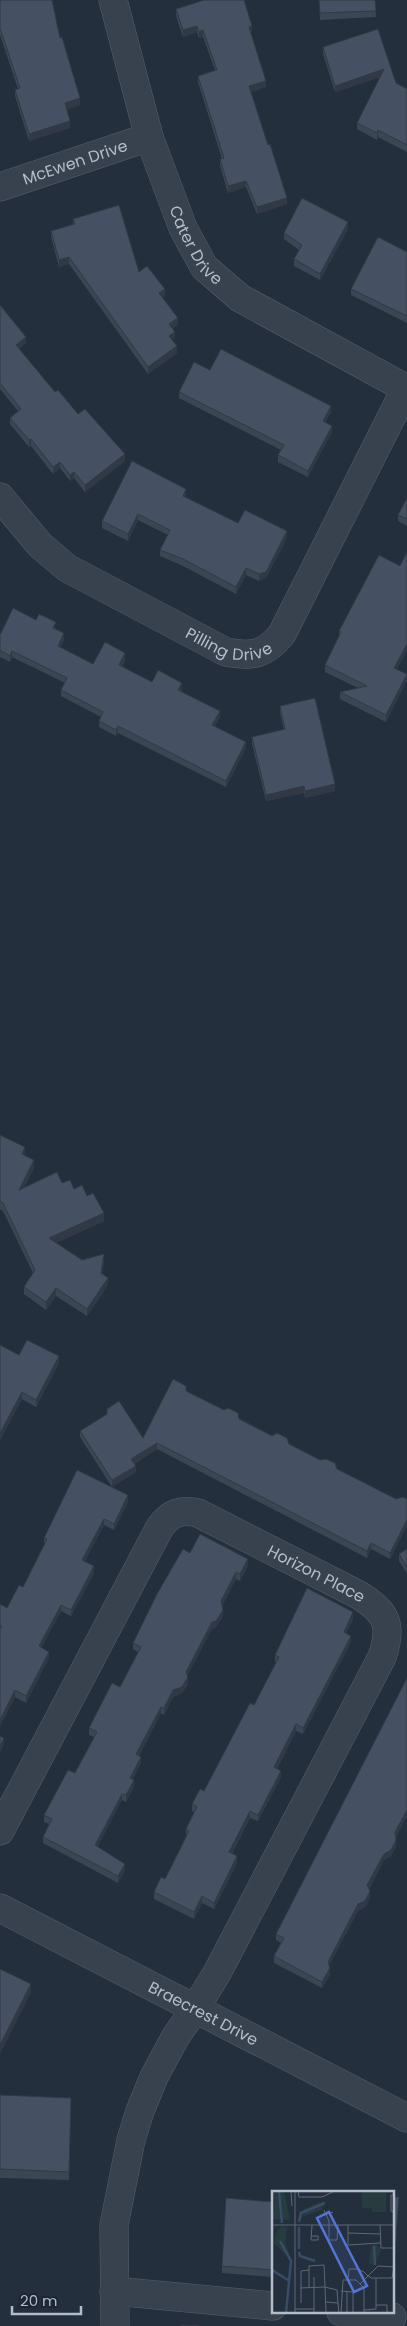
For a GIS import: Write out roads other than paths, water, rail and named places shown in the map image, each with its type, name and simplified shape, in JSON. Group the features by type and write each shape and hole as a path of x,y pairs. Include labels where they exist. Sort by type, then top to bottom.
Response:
{"street":[{"name":"Cater Drive","path":"113,0 149,136 182,228 204,267 240,298 406,389"},
{"name":"McEwen Drive","path":"0,187 149,136"},
{"name":"Pilling Drive","path":"0,497 40,545 67,568 226,652 242,655 258,653 272,646 282,634 406,389"},
{"name":"Horizon Place","path":"0,1831 160,1527 169,1516 186,1510 198,1513 359,1595 375,1606 385,1619 388,1628 388,1640 382,1657 217,1973 176,2036 154,2077 140,2111 131,2140 114,2225 115,2326"},
{"name":"Braecrest Drive","path":"0,1908 407,2118"},
{"path":"114,2291 272,2306"},
{"path":"361,2314 392,2317"}]}
